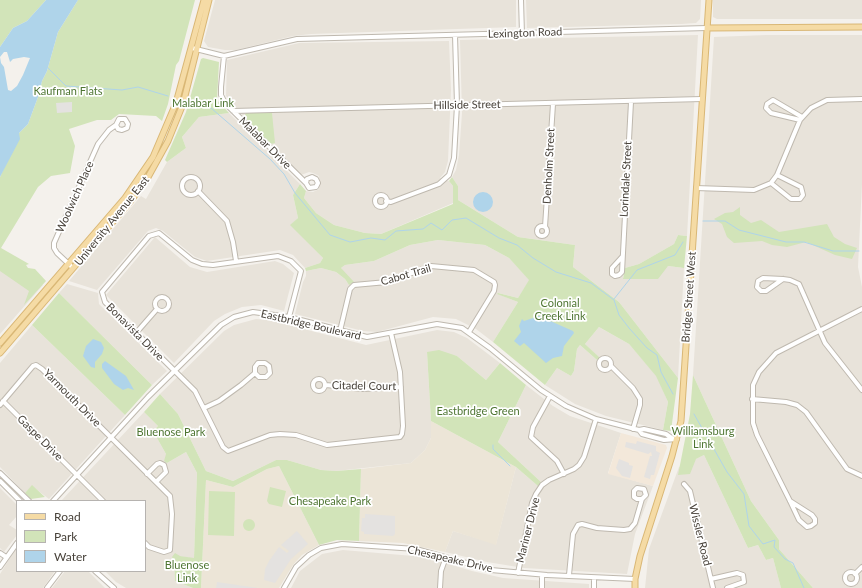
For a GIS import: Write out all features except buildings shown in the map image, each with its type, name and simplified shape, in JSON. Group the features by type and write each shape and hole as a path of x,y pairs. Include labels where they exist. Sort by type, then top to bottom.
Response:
{"main road":[{"name":"University Avenue East","path":"0,343 125,198 153,157 172,115 192,48 204,0"},
{"name":"University Avenue East","path":"0,353 130,202 159,160 183,104 198,49 209,0"},
{"name":"Bridge Street West","path":"635,588 635,579 646,534 675,439 682,406 709,0"},
{"name":"Lexington Road","path":"707,28 862,27"}],"street":[{"path":"521,0 522,34"},
{"name":"Lexington Road","path":"192,48 224,56 297,39 707,28"},
{"path":"386,201 391,202 439,184 449,175 454,158 457,105 455,35"},
{"name":"Malabar Drive","path":"224,56 222,95 225,103 306,183"},
{"path":"696,188 754,190 771,183 778,175 801,119 811,108 827,100 838,98 862,100"},
{"name":"Hillside Street","path":"233,111 702,99"},
{"path":"773,100 801,119 771,113 766,108 767,104 773,100"},
{"name":"Lorindale Street","path":"622,257 631,102"},
{"name":"Denholm Street","path":"545,227 553,104"},
{"name":"Woolwich Place","path":"73,268 57,253 54,248 54,243 98,144 109,130 116,125"},
{"path":"771,183 791,199 800,199 803,195 801,187 778,175"},
{"path":"190,178 194,179 199,184 198,192 193,195 186,193 182,189 184,181 190,178"},
{"path":"198,192 227,221 233,242 236,261"},
{"name":"Bonavista Drive","path":"289,317 300,276 299,268 284,257 278,256 207,265 196,263 158,233 151,234 102,292 104,302 195,391 223,447 228,451 270,435 280,434 296,435 327,445 400,437 404,426 401,387"},
{"name":"Cabot Trail","path":"340,331 352,287 359,284 387,282 431,266 474,270 494,282 494,291 469,332"},
{"path":"783,279 766,291 762,291 757,287 757,282 761,279 783,279 793,280 800,286 825,343 862,390"},
{"path":"136,332 157,309"},
{"path":"790,502 812,515 815,519 811,526 807,527 800,520 790,502 753,423 753,385 759,372 776,353 862,309"},
{"name":"Eastbridge Boulevard","path":"54,500 111,438 221,325 234,317 253,312 289,317 367,337 437,324 453,325 469,332 550,396 572,409 596,419 633,429 651,430 666,434 675,439"},
{"path":"391,333 400,372 401,387"},
{"name":"Yarmouth Drive","path":"1,403 33,366 40,366 111,438"},
{"path":"611,366 633,388 640,399 640,405 633,429"},
{"path":"204,408 225,397 255,373"},
{"name":"Citadel Court","path":"326,385 363,389 401,387"},
{"path":"550,396 534,427 531,437 557,461 564,474"},
{"path":"752,399 786,402 797,405 806,412 847,469 862,476"},
{"name":"Gaspe Drive","path":"1,403 102,500"},
{"name":"Mariner Drive","path":"518,573 536,494 544,484 574,470 584,458 596,419"},
{"path":"111,438 166,492 171,501 170,550 164,552 149,547 146,544"},
{"path":"147,474 157,464 164,465 166,472 156,482"},
{"path":"0,473 28,500"},
{"path":"0,481 19,500"},
{"name":"Wissler Road","path":"684,484 690,491 713,588"},
{"path":"569,575 573,534 578,525 582,524 597,528 630,529 635,523 642,499"},
{"path":"0,567 16,544"},
{"name":"Chesapeake Drive","path":"284,588 291,574 302,561 321,548 336,544 359,544 416,549 491,570 542,575 635,579"},
{"path":"0,553 6,557"},
{"path":"440,588 441,571 446,557"},
{"path":"855,574 862,567"},
{"path":"47,588 59,572"},
{"path":"96,572 113,588"},
{"path":"711,579 737,573 743,575 744,582 727,588"},
{"path":"542,575 542,588"},
{"path":"594,578 594,588"}],"shaded area":[{"path":"215,0 516,0 516,27 311,34 293,36 236,50 225,50 208,47 204,41"},
{"path":"526,0 701,0 700,19 696,23 681,24 527,28"},
{"path":"713,0 862,0 862,19 717,19 713,17"},
{"path":"698,35 687,236 678,235 674,244 639,264 625,268 623,278 638,278 668,266 684,268 678,378 619,302 573,267 575,245 518,237 458,200 458,186 452,177 456,170 459,155 462,113 460,40"},
{"path":"766,35 862,35 862,184 858,267 862,287 862,588 813,588 779,549 779,540 751,501 693,375 714,37"},
{"path":"449,41 451,90 448,161 445,172 440,178 449,181 453,186 453,203 381,234 365,233 334,225 316,213 304,198 306,191 313,192 319,189 319,176 309,172 301,175 244,117 226,96 227,60 299,43"},
{"path":"72,102 72,112 57,113 56,103"},
{"path":"229,113 300,184 293,195 298,218 291,225 323,258 320,263 305,268 293,255 280,250 207,261 195,257 163,231 156,228 148,231 97,290 69,281 141,196 146,199 167,162 186,148 182,137 199,117"},
{"path":"155,237 190,267 207,272 275,261 283,264 294,273 284,311 261,305 242,307 225,314 214,321 174,363 106,295"},
{"path":"438,240 485,245 509,258 530,280 518,298 498,293 518,302 493,342 476,329 456,319 433,317 377,332 363,331 295,314 303,282 306,276 306,271 321,268 336,272 345,279 349,285 341,268 345,265 374,261 410,245"},
{"path":"0,262 43,285 0,334"},
{"path":"67,284 98,293 99,304 167,371 152,385 59,293"},
{"path":"256,319 269,320 366,345 437,330 454,332 467,338 500,363 486,380 457,356 427,352 431,438 425,450 411,463 336,471 321,470 287,460 276,460 233,481 206,471 178,414 160,394 224,331 234,325"},
{"path":"32,325 125,415 49,499 32,486 25,493 0,467 0,363"},
{"path":"599,327 629,344 657,376 668,402 663,430 606,416 575,404 545,385 557,368 571,376 574,371 577,349 580,345 597,360 599,358 585,344"},
{"path":"526,385 553,406 570,416 621,433 608,473 653,486 635,534 627,574 524,568 487,562 445,552 453,531 496,544 516,467 537,485 541,482 498,442"},
{"path":"144,412 158,426 153,431 166,454 167,463 186,452 197,473 194,559 180,556 174,561 175,581 193,588 126,588 116,582 106,572 146,572 146,500 62,500"},
{"path":"431,421 516,467 496,545 453,531 445,552 403,543 359,541 361,469 411,463 425,450 431,438"},
{"path":"621,433 666,445 667,448 653,486 608,474"},
{"path":"637,441 656,446 656,451 660,453 654,475 651,475 650,479 644,477 650,456 652,456 651,452 648,454 625,447 626,442 636,444"},
{"path":"704,455 748,548 758,545 766,560 773,558 781,588 645,588 649,549 679,467"},
{"path":"619,459 633,466 630,478 622,476 616,468"},
{"path":"279,466 319,545 302,555 293,565 279,588 201,588 206,480 233,487 267,469"},
{"path":"0,488 16,504 16,517 9,525 16,529 16,536 4,552 0,548"},
{"path":"365,514 395,516 395,534 393,536 364,534 364,532 361,531 362,518 365,518"},
{"path":"297,531 308,544 291,559 275,583 264,580 265,569 269,561 279,547 287,553 289,551 281,545"},
{"path":"16,549 16,572 54,572 43,588 0,588 0,574"},
{"path":"343,550 425,557 472,571 503,578 589,584 589,588 291,588 300,571 322,554"},
{"path":"64,572 89,572 105,588 52,588"},
{"path":"217,582 258,588 216,588"}],"green space":[{"path":"0,0 46,0 27,21 13,28 0,47"},
{"name":"Kaufman Flats","path":"78,0 195,0 179,61 176,65 168,104 162,121 156,116 119,114 111,120 97,120 69,129 75,146 70,173 51,176 38,187 1,248 29,264 26,265 28,268 35,269 46,281 24,305 29,291 0,271 0,177 19,133 28,124 42,81 47,71 58,32"},
{"name":"Malabar Link","path":"203,58 219,62 217,100 229,113 199,117 182,137 186,148 167,162 165,160 186,112 201,59"},
{"path":"246,113 272,113 275,143 271,144 244,117"},
{"name":"Colonial Creek Link","path":"452,177 458,186 458,200 518,237 575,245 573,267 619,302 678,378 671,431 663,430 668,402 656,376 629,344 599,327 585,344 600,358 597,360 580,345 577,349 574,371 571,376 557,368 545,385 493,342 518,302 497,294 518,298 529,280 509,258 485,245 438,240 410,245 374,261 345,265 341,268 354,282 349,285 345,279 336,272 321,268 306,271 305,268 320,263 323,258 290,225 298,218 293,195 300,184 306,191 304,198 316,213 334,225 365,233 381,234 453,204 453,186 449,181"},
{"path":"740,207 740,215 751,223 761,220 779,232 827,224 834,237 845,244 857,248 852,259 835,255 806,242 787,247 772,245 762,241 734,243 727,237 722,224 714,219 725,213 733,212"},
{"path":"678,235 687,236 684,268 668,266 658,279 623,279 625,268 639,264 674,244"},
{"path":"59,293 152,385 125,415 32,325"},
{"name":"Eastbridge Green","path":"439,350 457,356 486,380 500,363 526,385 498,442 541,482 538,486 516,467 431,421 427,352"},
{"name":"Williamsburg Link","path":"693,375 751,501 779,540 779,549 813,588 781,588 773,558 766,560 758,545 748,548 704,455 696,459 690,474 678,475 690,414"},
{"path":"160,394 178,414 206,471 233,481 276,460 287,460 321,470 336,471 361,469 359,541 337,540 319,545 279,466 267,469 233,487 206,480 201,588 193,588 175,581 174,561 172,557 175,553 180,556 194,558 197,473 186,452 167,463 164,461 166,454 153,431 158,426 144,412"},
{"path":"32,485 45,497 31,499 25,493"},
{"path":"270,487 286,491 282,507 269,504 267,501"},
{"path":"209,491 235,492 234,536 208,535"},
{"path":"251,519 254,520 254,530 247,531 244,530 243,523 244,520"}],"water":[{"path":"46,0 78,0 58,32 47,71 42,81 28,124 19,133 20,139 0,177 0,57 0,47 13,28 27,21","holes":["4,52 7,52 10,62 13,59 24,57 30,58 17,86 11,91 8,90 4,67 1,63 0,57"]},
{"path":"483,192 490,195 493,202 490,209 483,212 476,209 473,202 476,195"},
{"path":"539,316 573,331 574,333 564,346 562,356 553,358 546,363 524,343 520,346 514,341 521,332 519,326 522,319 524,321"},
{"path":"93,339 101,342 104,348 102,354 95,362 95,368 91,367 83,356 86,346"},
{"path":"105,361 126,376 134,390 128,388 123,390 114,384 102,368 102,364"}],"waterway":[{"path":"48,68 66,86 122,90 138,87 168,96"},
{"path":"194,103 211,108 270,159 284,174 295,193 330,235 350,242 371,238 385,240 396,231 423,229 431,223 442,230 452,220 466,218 499,238 517,245 533,258 556,272 591,283 614,300 619,315 629,328 647,348 657,355 661,372 673,394"},
{"path":"703,221 725,221 739,230 786,242 804,242 833,251 859,251"},
{"path":"614,299 637,270 675,255 683,242"},
{"path":"694,414 727,472 744,494 749,526 763,544 775,540 774,547 785,559 793,563 804,588"},
{"path":"493,445 493,449 510,466"}],"park label":[{"name":"Bluenose Park","path":"171,432"},
{"name":"Chesapeake Park","path":"330,501"},
{"name":"Bluenose Link","path":"187,571"}]}
